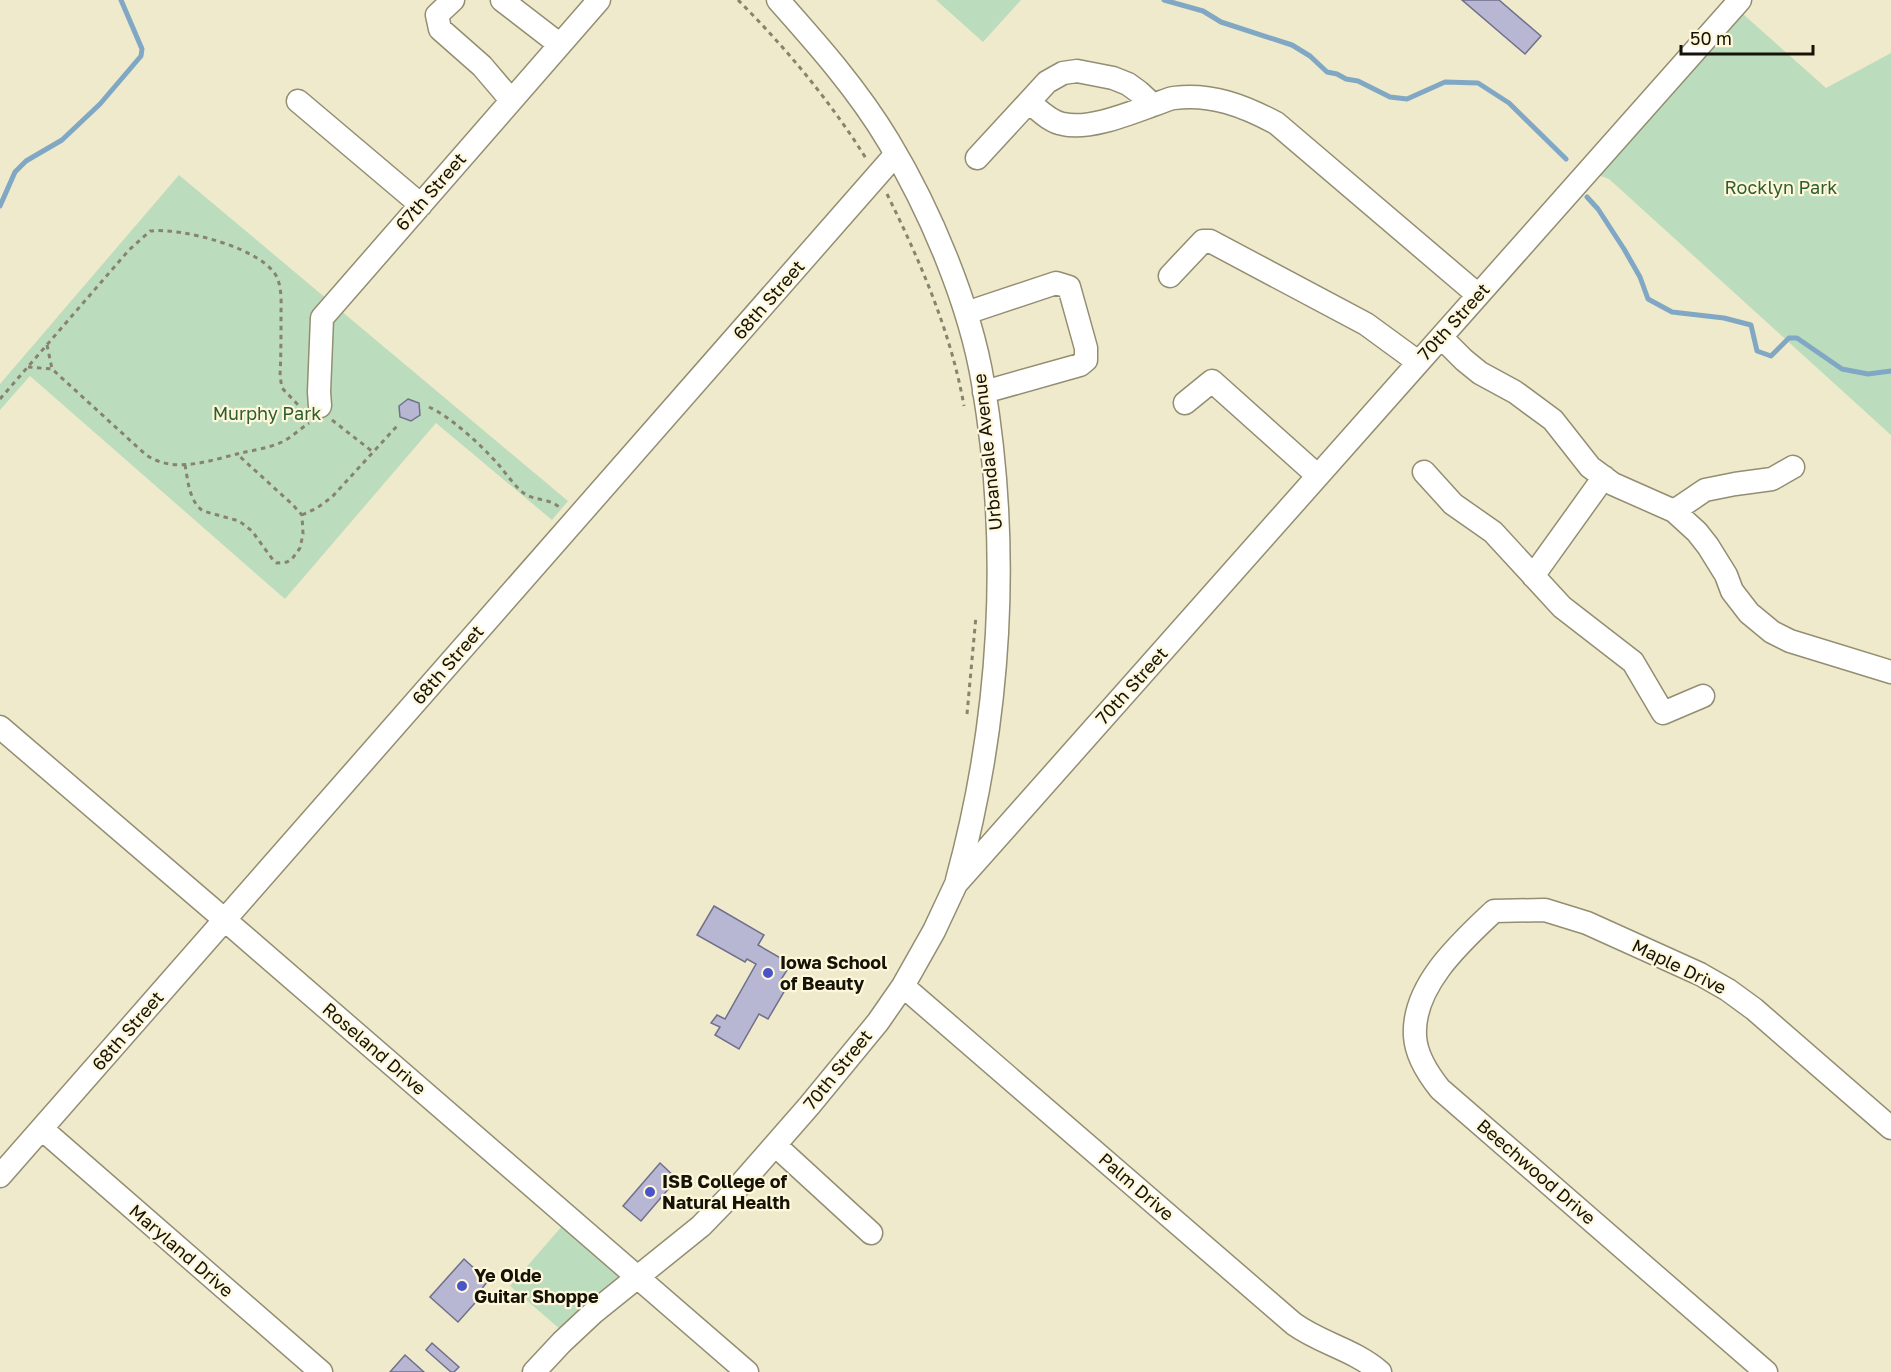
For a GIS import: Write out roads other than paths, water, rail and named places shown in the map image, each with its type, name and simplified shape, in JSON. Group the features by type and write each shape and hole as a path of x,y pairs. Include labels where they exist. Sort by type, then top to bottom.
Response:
{"street":[{"path":"453,0 437,15 440,29 482,66 511,100"},
{"path":"502,0 559,44"},
{"name":"67th Street","path":"317,414 322,318 599,0"},
{"name":"Urbandale Avenue","path":"778,0 851,86 896,154 940,243 966,313 984,392 997,499 999,617 988,735 956,884"},
{"name":"70th Street","path":"534,1372 577,1327 701,1226 732,1194 871,1030 903,986 934,931 956,884 1740,0"},
{"path":"976,158 1047,82 1063,73 1077,71 1113,78 1128,84 1153,105"},
{"path":"1029,102 1050,119 1062,124 1083,125 1173,98 1198,97 1231,102 1246,108 1276,123 1478,295"},
{"path":"298,100 421,204"},
{"name":"68th Street","path":"0,1176 896,154"},
{"path":"1170,276 1203,241 1210,241 1366,324 1418,362"},
{"path":"966,313 1056,283 1069,287 1086,348 1086,360 1080,365 984,392"},
{"path":"1441,337 1480,373 1515,392 1553,420 1590,467 1613,484 1674,511 1703,539 1726,575 1732,591 1749,613 1772,632 1790,641 1891,672"},
{"path":"1185,403 1212,381 1318,476"},
{"path":"1674,511 1705,490 1772,479 1793,466"},
{"path":"1424,472 1453,504 1493,532 1563,607 1633,662 1663,713 1703,696"},
{"path":"1533,576 1604,477"},
{"name":"Roseland Drive","path":"0,728 747,1372"},
{"name":"Maple Drive","path":"1469,934 1494,911 1545,910 1587,923 1700,974 1728,990 1754,1010 1891,1128"},
{"name":"Beechwood Drive","path":"1469,934 1430,979 1418,1012 1415,1036 1420,1058 1428,1074 1440,1089 1766,1372"},
{"name":"Palm Drive","path":"903,986 1294,1324 1313,1336 1359,1356 1380,1372"},
{"name":"Maryland Drive","path":"42,1129 321,1372"},
{"path":"775,1145 871,1233"}],"waterway":[{"path":"0,206 15,172 26,161 62,140 100,104 141,56 142,49 121,0"},
{"path":"1164,0 1203,11 1221,22 1292,45 1310,56 1327,72 1358,81 1390,97 1407,99 1445,82 1478,83 1509,103 1566,159"},
{"path":"1587,197 1598,209 1624,249 1640,277 1648,299 1672,312 1724,318 1751,325 1757,351 1771,356 1789,338 1797,338 1842,369 1868,374 1891,371"}],"place":[{"name":"Iowa School of Beauty","path":"768,973"},
{"name":"ISB College of Natural Health","path":"650,1192"},
{"name":"Ye Olde Guitar Shoppe","path":"462,1286"}],"park label":[{"name":"Rocklyn Park","path":"1781,188"},
{"name":"Murphy Park","path":"267,414"}]}
